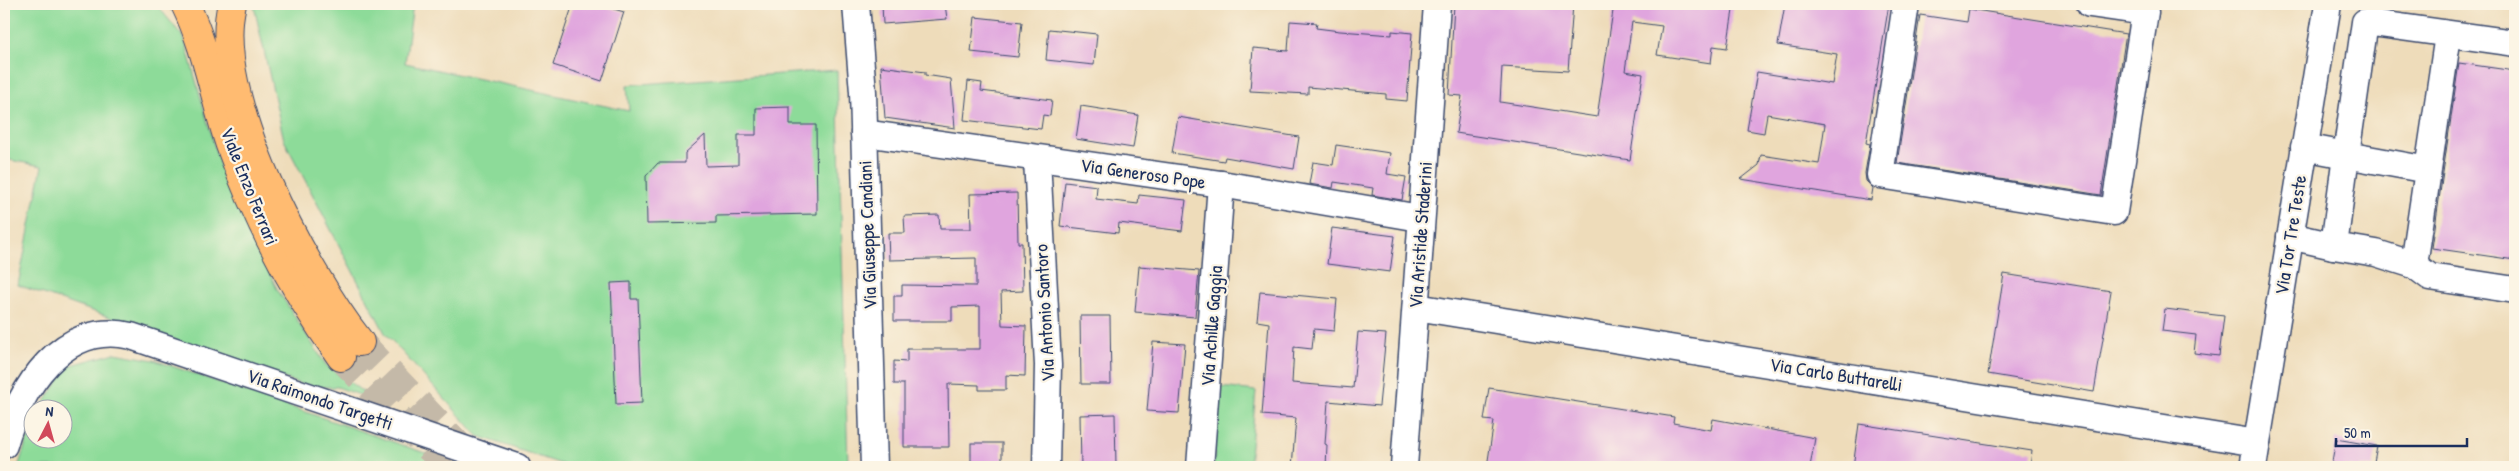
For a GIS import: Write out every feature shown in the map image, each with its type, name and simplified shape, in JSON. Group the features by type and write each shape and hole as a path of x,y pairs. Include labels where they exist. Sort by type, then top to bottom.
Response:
{"main road":[{"name":"Viale Enzo Ferrari","path":"185,4 202,43 230,145 264,228 300,294 351,349 330,301 299,249 278,206 256,150 234,80 229,40 229,18 232,4"}],"street":[{"name":"Via Giuseppe Candiani","path":"856,4 864,133 874,467"},
{"name":"Via Aristide Staderini","path":"1404,467 1416,307 1420,218 1437,4"},
{"path":"1906,4 1880,176 2114,212 2145,12 2090,4"},
{"name":"Via Tor Tre Teste","path":"2255,455 2328,4"},
{"path":"2334,246 2364,22 2515,44"},
{"path":"2414,265 2448,34"},
{"path":"2316,75 2356,81"},
{"name":"Via Generoso Pope","path":"864,133 1222,184 1420,218"},
{"path":"2304,147 2428,170"},
{"name":"Via Antonio Santoro","path":"1037,159 1048,365 1046,467"},
{"name":"Via Achille Gaggia","path":"1200,467 1222,184"},
{"path":"2290,236 2376,253 2414,265 2430,277 2515,290"},
{"name":"Via Carlo Buttarelli","path":"1416,307 2255,455"},
{"name":"Via Raimondo Targetti","path":"4,445 22,400 35,379 51,359 70,345 91,336 106,333 123,334 307,394 517,467"}],"green space":[{"path":"4,4 156,4 184,38 221,170 277,289 326,365 374,400 337,387 309,387 18,285 42,166 4,159"},
{"path":"256,4 413,4 405,63 629,111 627,85 837,70 848,467 570,467 478,436 385,333 284,140 254,6"},
{"path":"115,353 154,360 466,467 18,467 24,448 72,448 72,398 47,398 68,366"},
{"path":"1221,387 1256,391 1249,467 1213,467"}],"building":[{"path":"573,4 597,4 624,12 602,81 553,65"},
{"path":"882,4 945,4 947,19 883,24"},
{"path":"1454,4 1573,4 1568,71 1502,67 1500,102 1597,117 1614,4 1734,4 1727,48 1713,46 1711,63 1657,55 1662,26 1632,22 1625,71 1643,74 1630,160 1456,133 1462,96 1449,95"},
{"path":"1785,4 1889,4 1866,143 1870,144 1865,173 1866,181 1873,188 1871,200 1741,179 1759,165 1761,155 1819,164 1825,124 1767,114 1764,133 1747,130 1757,72 1832,84 1837,54 1778,45"},
{"path":"1969,9 2126,34 2101,195 1897,163 1920,15 1967,22"},
{"path":"975,17 1022,22 1018,57 971,52"},
{"path":"1290,21 1317,23 1316,28 1340,31 1392,35 1392,31 1412,33 1407,101 1386,99 1386,94 1308,87 1308,94 1250,91 1253,48 1288,51"},
{"path":"1049,29 1097,34 1094,65 1046,60"},
{"path":"2459,63 2515,71 2515,260 2432,248"},
{"path":"881,66 925,72 925,75 951,79 955,128 885,118"},
{"path":"968,81 982,83 981,91 1052,100 1050,116 1043,115 1041,129 964,120"},
{"path":"1081,106 1138,115 1133,148 1076,139"},
{"path":"790,107 790,125 816,125 817,214 716,216 716,223 647,224 646,176 658,163 685,163 685,153 705,135 706,166 738,165 738,135 756,135 756,108"},
{"path":"1178,117 1299,137 1294,169 1225,157 1224,161 1172,153"},
{"path":"1336,145 1390,153 1387,174 1406,177 1402,200 1372,195 1373,188 1334,182 1333,188 1309,184 1313,162 1333,165"},
{"path":"1065,182 1097,186 1096,199 1138,204 1139,195 1186,200 1182,231 1119,223 1118,233 1060,226"},
{"path":"1017,193 1018,243 1022,243 1023,291 1001,292 1002,325 1026,326 1025,376 1006,375 1006,390 979,390 979,385 948,384 949,447 904,447 904,384 894,384 894,361 907,362 907,349 980,349 980,306 952,307 952,321 894,321 894,296 902,296 902,285 976,286 976,258 889,260 888,233 905,233 904,216 939,215 940,229 971,229 970,194"},
{"path":"1332,228 1395,236 1390,272 1327,264"},
{"path":"1139,266 1199,271 1195,317 1135,312"},
{"path":"2004,274 2111,291 2094,392 1988,374"},
{"path":"631,282 631,299 638,299 642,403 616,404 611,283"},
{"path":"1260,292 1337,299 1334,331 1314,329 1312,349 1294,347 1292,383 1353,388 1358,332 1386,334 1379,406 1328,401 1325,444 1327,445 1326,467 1292,467 1296,418 1262,415 1269,323 1257,321"},
{"path":"2165,309 2224,316 2219,356 2194,353 2196,335 2162,331"},
{"path":"1080,316 1110,316 1111,384 1081,384"},
{"path":"1153,342 1185,344 1179,413 1147,411"},
{"path":"1489,388 1674,417 1673,423 1711,430 1713,419 1815,438 1810,467 1487,467 1494,421 1484,420"},
{"path":"1115,414 1116,467 1081,467 1080,415"},
{"path":"1859,424 2032,451 2030,467 1853,467"},
{"path":"2336,439 2377,446 2373,467 2331,467"},
{"path":"971,443 1002,443 1002,467 971,467"}],"tunnel":[{"path":"360,342 467,454"},
{"path":"341,357 400,420 449,467"}]}
